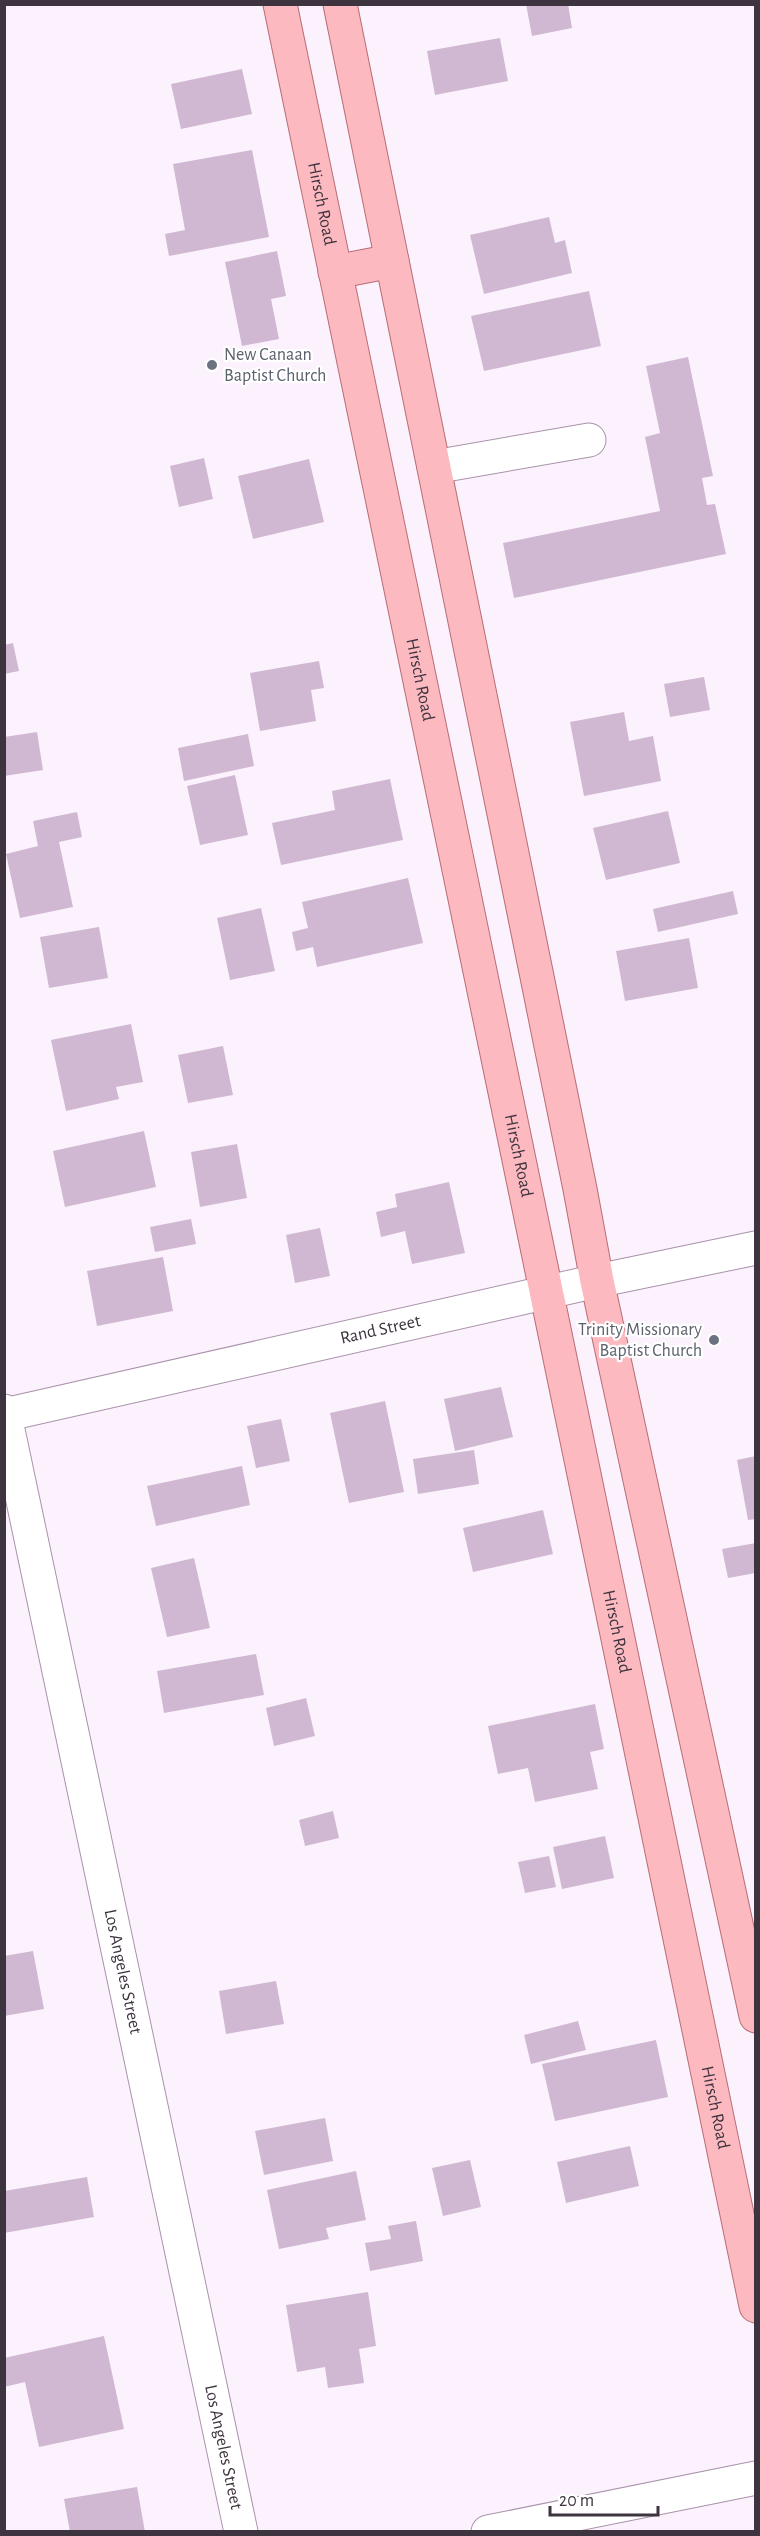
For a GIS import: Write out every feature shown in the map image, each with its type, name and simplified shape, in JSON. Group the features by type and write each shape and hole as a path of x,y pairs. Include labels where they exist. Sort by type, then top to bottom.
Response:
{"main road":[{"name":"Hirsch Road","path":"280,4 756,2307"},
{"path":"340,4 597,1281 756,2016"},
{"path":"335,272 392,261"}],"street":[{"path":"434,467 589,440"},
{"name":"Rand Street","path":"5,1413 597,1281 756,1248"},
{"name":"Los Angeles Street","path":"5,1413 241,2532"},
{"path":"488,2532 756,2478"}],"building":[{"path":"526,4 568,4 572,28 532,36"},
{"path":"500,38 508,81 435,95 427,51"},
{"path":"242,69 252,114 181,129 171,84"},
{"path":"252,150 269,237 169,256 165,234 185,230 173,164"},
{"path":"549,217 555,243 565,240 572,273 484,294 470,235"},
{"path":"277,251 286,296 271,299 279,339 242,346 225,262"},
{"path":"589,291 601,346 484,371 471,316"},
{"path":"688,357 713,476 702,478 707,505 715,504 726,554 514,598 503,543 660,511 645,437 660,433 646,366"},
{"path":"204,458 213,499 179,507 170,466"},
{"path":"309,459 324,522 253,539 238,476"},
{"path":"13,643 19,671 4,674 4,645"},
{"path":"319,661 324,688 311,690 316,721 260,731 250,673"},
{"path":"704,677 710,710 670,717 664,684"},
{"path":"624,712 629,741 653,736 661,781 584,796 570,722"},
{"path":"37,732 43,770 4,776 4,737"},
{"path":"248,734 254,766 184,781 178,748"},
{"path":"235,775 248,835 200,845 187,786"},
{"path":"390,779 403,840 281,865 272,823 335,810 332,791"},
{"path":"668,811 680,863 606,880 593,828"},
{"path":"77,812 82,837 59,842 73,907 20,918 6,854 38,846 33,821"},
{"path":"408,878 423,943 317,967 313,947 296,951 292,932 308,928 302,902"},
{"path":"733,891 738,914 658,932 653,909"},
{"path":"261,908 275,971 230,980 217,918"},
{"path":"99,927 108,978 49,988 40,937"},
{"path":"689,938 698,988 625,1001 616,951"},
{"path":"131,1024 143,1082 116,1087 119,1099 66,1111 51,1040"},
{"path":"223,1046 233,1095 188,1103 178,1055"},
{"path":"144,1131 156,1187 65,1207 53,1151"},
{"path":"237,1144 247,1198 200,1207 191,1152"},
{"path":"449,1182 465,1253 412,1264 405,1231 381,1237 376,1212 397,1207 395,1194"},
{"path":"191,1219 196,1244 155,1252 150,1227"},
{"path":"320,1228 330,1276 295,1283 286,1235"},
{"path":"163,1257 173,1311 97,1326 87,1271"},
{"path":"501,1387 513,1437 455,1451 444,1399"},
{"path":"385,1401 404,1492 349,1503 330,1413"},
{"path":"281,1419 290,1461 256,1468 247,1426"},
{"path":"474,1450 479,1484 418,1494 413,1459"},
{"path":"756,1456 756,1519 748,1520 737,1460"},
{"path":"242,1466 250,1505 156,1526 147,1486"},
{"path":"543,1510 553,1554 473,1572 463,1528"},
{"path":"756,1543 756,1573 728,1578 722,1549"},
{"path":"194,1558 210,1628 167,1637 151,1568"},
{"path":"256,1654 264,1695 164,1713 157,1671"},
{"path":"306,1698 315,1736 274,1746 266,1708"},
{"path":"595,1704 604,1749 590,1752 598,1789 535,1802 528,1768 498,1774 488,1726"},
{"path":"333,1811 339,1838 305,1846 299,1820"},
{"path":"605,1836 614,1878 562,1889 553,1847"},
{"path":"549,1856 556,1887 525,1893 518,1862"},
{"path":"33,1951 44,2009 4,2016 4,1956"},
{"path":"276,1981 284,2024 226,2034 219,1991"},
{"path":"578,2021 586,2050 531,2064 524,2035"},
{"path":"656,2040 668,2097 555,2121 542,2064"},
{"path":"325,2118 333,2161 264,2175 255,2131"},
{"path":"630,2146 639,2186 566,2203 557,2162"},
{"path":"470,2160 481,2207 443,2216 432,2168"},
{"path":"356,2171 366,2220 326,2228 329,2239 279,2249 267,2190"},
{"path":"87,2177 94,2217 4,2233 4,2191"},
{"path":"416,2221 423,2261 370,2271 365,2243 391,2239 388,2226"},
{"path":"368,2292 376,2346 359,2349 364,2383 328,2388 325,2367 297,2372 286,2305"},
{"path":"104,2336 124,2429 39,2447 25,2382 4,2387 4,2358"},
{"path":"137,2487 145,2532 70,2532 64,2499"}],"place":[{"name":"New Canaan Baptist Church","path":"212,365"},
{"name":"Trinity Missionary Baptist Church","path":"714,1340"}]}
